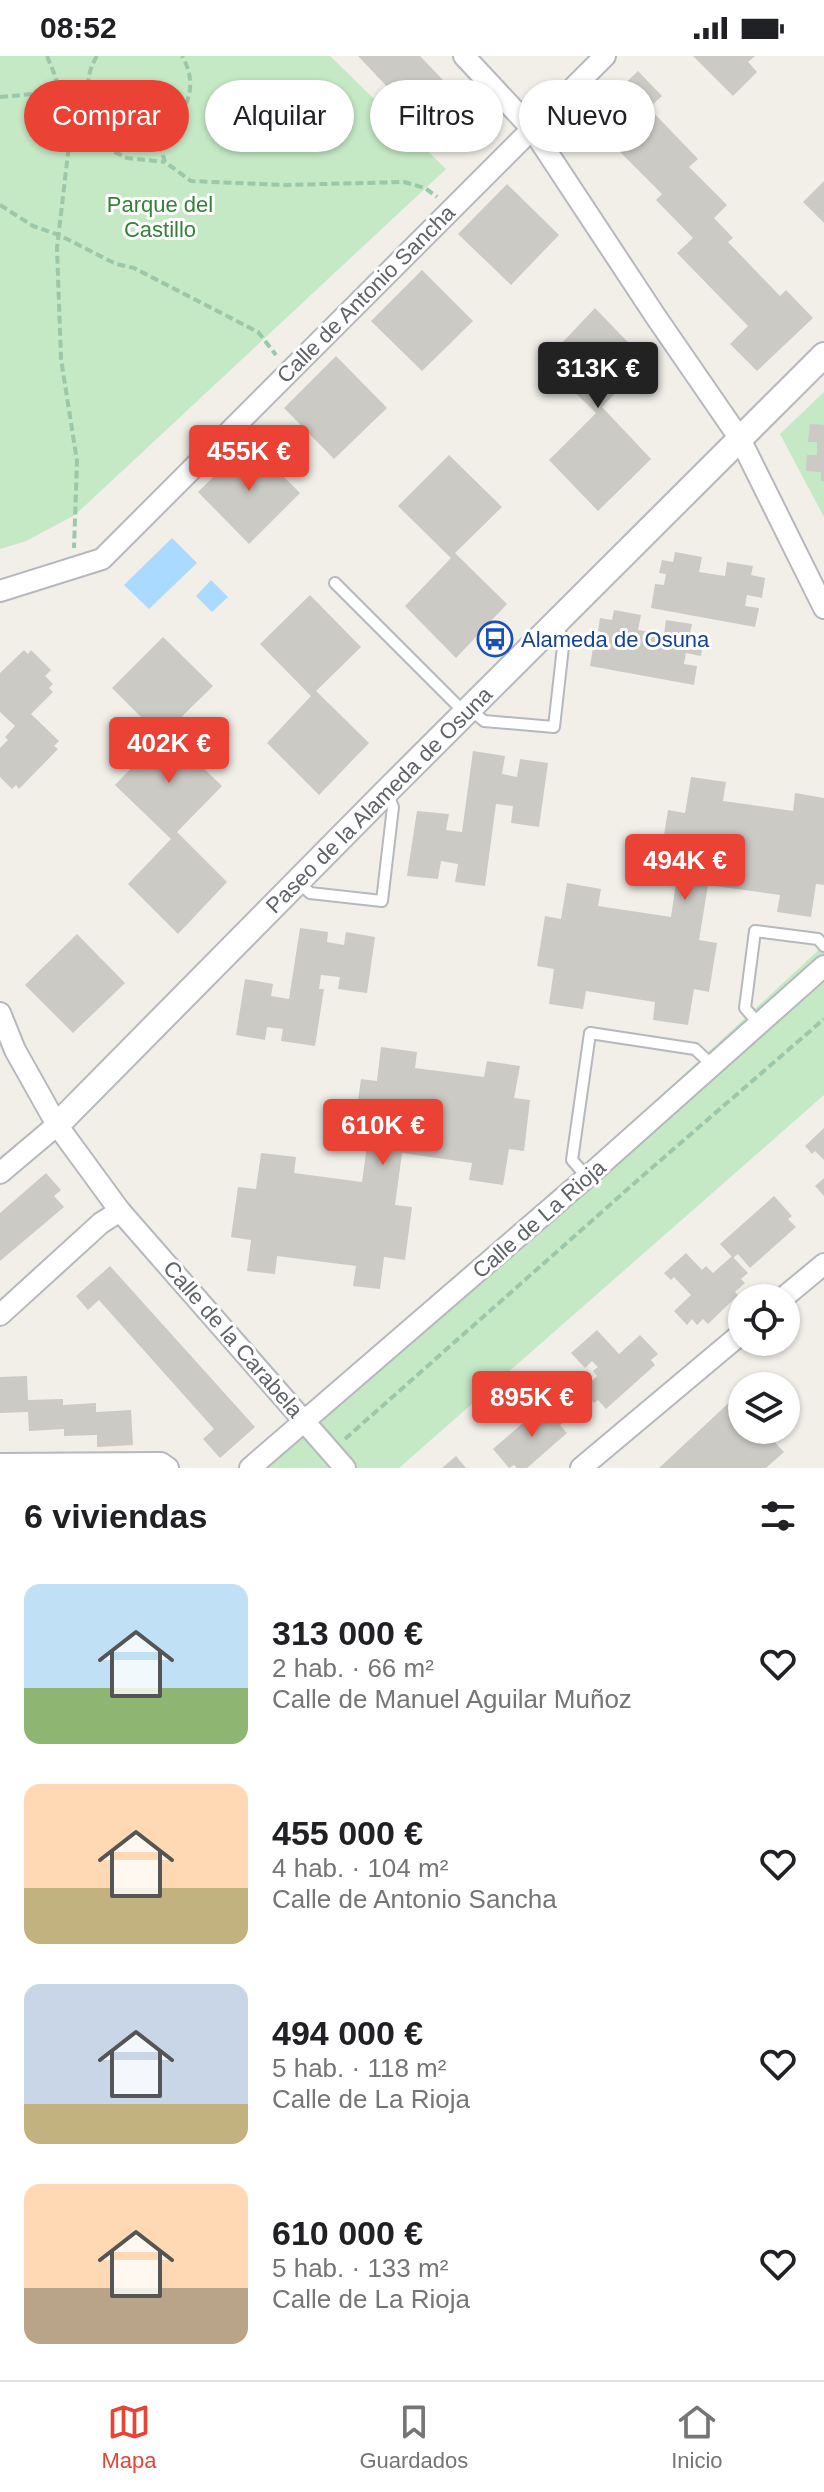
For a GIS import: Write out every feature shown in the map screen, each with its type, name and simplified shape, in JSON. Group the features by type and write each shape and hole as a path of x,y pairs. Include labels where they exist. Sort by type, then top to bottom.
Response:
{"street":[{"path":"464,56 519,115"},
{"name":"Calle de Antonio Sancha","path":"581,80 605,56"},
{"name":"Calle de Antonio Sancha","path":"0,591 102,559 519,142"},
{"path":"547,152 740,439 824,608"},
{"name":"Paseo de la Alameda de Osuna","path":"0,1173 57,1125 824,355"},
{"name":"Calle de La Rioja","path":"250,1468 587,1177 824,966"},
{"name":"Calle de la Carabela","path":"0,1013 15,1050 57,1125 120,1211 345,1468"},
{"path":"0,1315 101,1223 120,1211"},
{"path":"800,1284 824,1264"},
{"path":"581,1468 728,1345"},
{"path":"0,1464 161,1463 168,1468"}],"lane":[{"path":"335,583 468,711 484,721 554,727 564,638 553,626"},
{"path":"298,881 310,893 382,901 393,807 386,792"},
{"path":"759,1024 745,1008 755,931 818,939 824,946"},
{"path":"587,1177 572,1160 590,1033 695,1049 713,1066"}],"path":[{"path":"47,56 55,80"},
{"path":"89,80 97,56"},
{"path":"182,56 191,80 189,96"},
{"path":"0,97 24,95"},
{"path":"68,152 59,235 61,359 77,461 74,568"},
{"path":"115,152 127,158 165,162 191,181 284,185 404,182 425,188 453,208"},
{"path":"162,152 165,162"},
{"path":"0,205 33,226 59,235 116,264 134,268 258,332 289,371"},
{"path":"342,1442 824,1019"}],"green space":[{"name":"Parque del Castillo","path":"0,56 330,56 370,95 370,152 429,152 446,169 75,515 26,541 0,549"},
{"path":"824,392 824,517 780,434"},
{"path":"824,945 824,1095 399,1468 259,1468"}],"water":[{"path":"172,538 197,563 149,609 124,585"},
{"path":"211,580 228,597 212,612 196,596"}],"building":[{"path":"358,56 420,56 443,80 381,80"},
{"path":"693,56 755,56 748,62 757,72 733,96"},
{"path":"638,71 647,80 629,80"},
{"path":"655,89 662,96 655,102"},
{"path":"655,114 698,159 689,167 727,205 714,218 733,238 728,242 780,296 786,290 813,318 757,371 730,344 748,326 677,253 693,238 656,200 662,194 620,152 655,152"},
{"path":"824,181 824,223 803,202"},
{"path":"507,184 559,235 511,285 458,234"},
{"path":"422,270 473,321 422,371 371,321"},
{"path":"595,308 646,361 602,407 651,459 598,511 549,460 596,413 544,362"},
{"path":"336,356 387,408 334,459 284,408"},
{"path":"810,424 824,425 824,481 821,481 821,472 806,471 807,455 817,455 817,442 808,442"},
{"path":"249,442 300,493 249,544 198,492"},
{"path":"449,455 502,507 455,553 507,604 456,658 405,606 451,558 398,506"},
{"path":"675,552 702,557 699,572 725,576 727,562 753,566 751,575 765,578 762,598 747,595 745,606 759,608 755,627 651,608 655,584 664,585 666,574 659,573 662,560 673,562"},
{"path":"310,595 361,647 316,691 369,743 319,795 267,743 311,696 260,644"},
{"path":"614,610 641,615 638,630 664,634 666,620 692,624 690,633 704,636 701,656 686,653 684,664 697,666 694,685 590,666 594,642 602,643 604,633 598,631 600,618 612,620"},
{"path":"163,637 213,686 166,732 222,786 177,832 227,882 178,934 128,884 171,839 115,785 161,737 112,688"},
{"path":"24,650 28,654 31,650 51,670 45,676 53,684 49,688 53,692 31,714 59,741 54,746 58,749 19,789 16,785 12,789 0,777 0,748 15,726 0,712 0,673"},
{"path":"473,751 505,756 502,774 517,777 520,759 548,763 539,827 511,823 513,806 496,804 485,886 455,882 458,864 441,861 438,879 407,876 417,811 449,814 446,830 462,832"},
{"path":"691,777 726,782 723,801 793,811 795,793 824,798 824,885 816,884 811,917 777,912 780,895 708,885 699,940 717,943 709,992 694,989 688,1025 653,1020 655,1002 586,991 583,1009 549,1004 554,969 537,966 545,916 561,919 567,883 601,889 598,906 671,917 679,863 660,860 668,810 685,813"},
{"path":"300,928 328,932 327,942 344,945 346,932 375,937 367,993 338,989 340,977 321,975 319,989 324,989 315,1046 281,1041 283,1029 267,1027 265,1040 236,1035 245,979 273,984 271,996 289,999"},
{"path":"77,934 125,983 73,1033 25,985"},
{"path":"381,1047 417,1052 415,1068 484,1077 487,1061 520,1066 514,1098 530,1100 524,1151 509,1149 503,1185 469,1180 472,1163 402,1153 395,1205 412,1207 405,1260 384,1257 380,1289 353,1286 356,1266 277,1256 275,1274 247,1271 251,1240 231,1237 238,1187 256,1189 261,1153 296,1157 294,1173 362,1182 369,1131 354,1129 361,1079 377,1081"},
{"path":"824,1128 824,1160 805,1146"},
{"path":"46,1173 61,1190 54,1196 64,1207 0,1261 0,1213"},
{"path":"824,1178 824,1196 815,1186"},
{"path":"774,1196 792,1216 788,1219 796,1227 750,1268 738,1254 733,1258 720,1244"},
{"path":"686,1253 702,1270 706,1266 713,1273 732,1256 748,1273 741,1279 744,1284 728,1284 728,1305 708,1324 703,1319 697,1325 692,1319 687,1325 674,1311 691,1295 674,1277 671,1280 664,1273"},
{"path":"110,1266 255,1427 220,1458 203,1439 214,1429 99,1300 88,1310 76,1296"},
{"path":"597,1330 619,1354 640,1335 658,1354 651,1360 655,1365 606,1409 598,1400 594,1403 582,1390 597,1376 593,1371 598,1367 592,1361 585,1368 571,1353"},
{"path":"27,1376 28,1400 63,1399 63,1405 96,1403 96,1412 131,1410 133,1445 97,1447 97,1435 64,1436 64,1429 29,1431 28,1412 0,1413 0,1377"},
{"path":"547,1402 564,1421 560,1425 567,1433 527,1468 514,1465 509,1468 493,1449"},
{"path":"728,1404 728,1444 776,1444 784,1452 766,1468 659,1468"},
{"path":"456,1456 466,1468 442,1468"}],"place":[{"name":"Alameda de Osuna","path":"495,639"}]}
